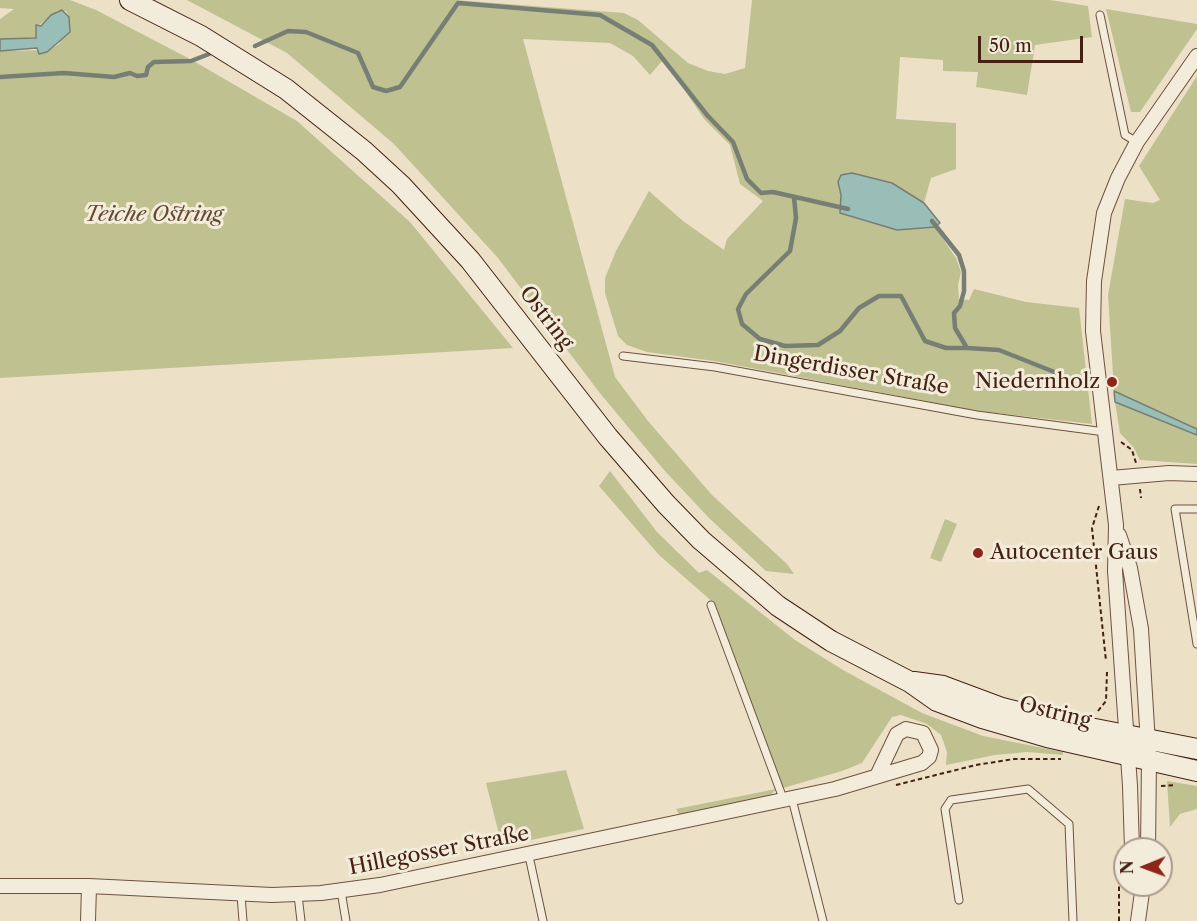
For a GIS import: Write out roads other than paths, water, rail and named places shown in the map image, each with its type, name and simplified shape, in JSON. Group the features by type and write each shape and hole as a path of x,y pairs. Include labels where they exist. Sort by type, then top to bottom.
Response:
{"main road":[{"name":"Ostring","path":"130,0 192,31 294,95 364,151 409,192 464,252 632,466 701,540 739,575 804,625 910,682 944,687 1002,708 1049,720 1127,746 1149,750 1197,749"},
{"name":"Ostring","path":"1149,750 1197,771"}],"street":[{"path":"1131,837 1115,571 1116,525 1093,331 1096,260 1111,192 1137,142 1197,56"},
{"path":"1111,478 1197,474"},
{"path":"1116,525 1137,598 1149,750 1148,837"},
{"name":"Hillegosser Straße","path":"0,886 89,886 241,895 298,895 341,891 529,856 788,800 877,776"},
{"path":"88,921 89,886"},
{"path":"1136,897 1138,918"},
{"path":"1138,918 1141,897"}],"lane":[{"path":"1100,15 1125,135 1137,142"},
{"name":"Dingerdisser Straße","path":"623,356 715,367 977,415 1105,432"},
{"path":"1197,509 1175,509 1197,644"},
{"path":"711,605 788,800 823,921"},
{"path":"959,900 945,809 951,800 1028,789 1069,824 1074,921"},
{"path":"529,856 543,921"},
{"path":"341,891 346,921"},
{"path":"241,895 243,921"},
{"path":"298,895 301,921"}],"water":[{"path":"62,10 69,17 70,32 47,52 39,54 37,48 0,51 0,39 36,38 36,25 41,26 51,15"},
{"path":"852,173 892,183 924,203 940,223 935,227 897,230 840,213 841,195 838,182 841,175"},
{"path":"1114,391 1197,429 1197,435 1115,402"}],"waterway":[{"path":"255,46 288,31 306,32 358,53 373,87 386,91 400,87 458,3 600,15 652,45 707,115 733,142 747,179 761,193 773,192 848,209"},
{"path":"0,77 64,73 114,77 130,73 137,76 146,75 148,67 154,62 191,61 209,54"},
{"path":"794,197 796,218 790,251 746,294 738,309 742,324 760,339 785,346 818,345 840,331 859,308 879,296 901,296 925,341 946,348 967,348"},
{"path":"932,221 959,255 964,271 964,291 960,306 954,313 955,328 967,348 999,350 1087,385"}],"place":[{"name":"Niedernholz","path":"1112,382"},
{"name":"Autocenter Gaus","path":"978,553"}],"park label":[{"name":"Teiche Ostring","path":"154,215"}]}
